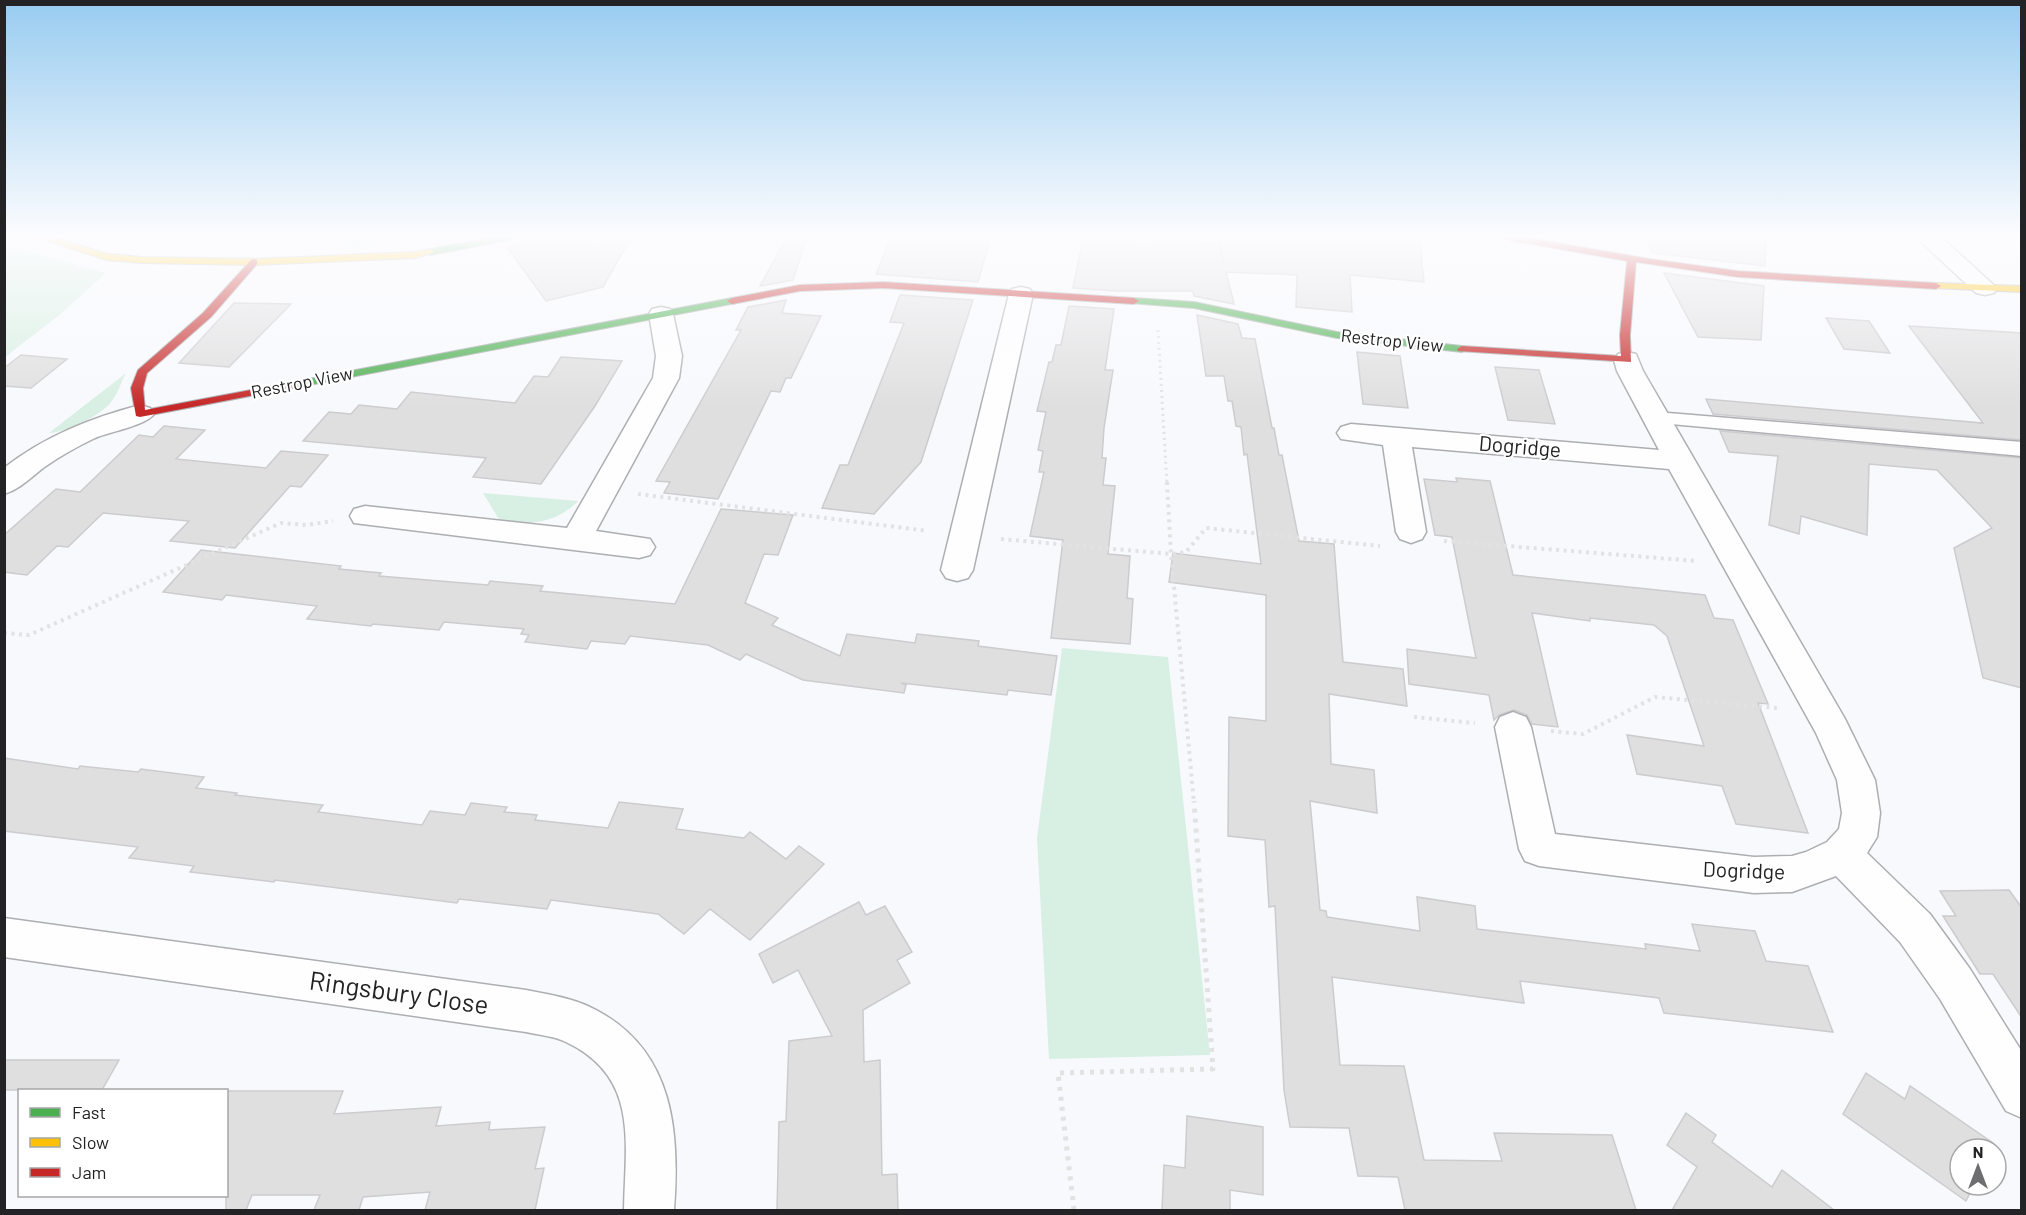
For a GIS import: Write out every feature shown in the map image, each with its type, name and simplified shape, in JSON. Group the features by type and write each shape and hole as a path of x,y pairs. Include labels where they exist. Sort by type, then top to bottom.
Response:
{"street":[{"path":"4,484 43,453 72,436 140,414 136,388 142,372 207,315 226,294"},
{"name":"Restrop View","path":"140,414 772,294"},
{"name":"Restrop View","path":"1016,294 1218,308 1311,330 1397,343 1627,360"},
{"path":"957,570 1021,294"},
{"path":"1627,360 1625,335 1629,294"},
{"path":"576,540 666,378 669,356 661,314"},
{"name":"Dogridge","path":"1513,727 1539,849 1754,875 1792,874 1815,867 1840,854 1857,837 1861,813 1860,796 1848,760 1823,712 1679,461 1630,371 1627,360"},
{"name":"Dogridge","path":"1351,433 1679,461"},
{"path":"1396,437 1411,535"},
{"path":"365,516 639,547"},
{"path":"1840,854 1915,928 1954,984 2022,1095"},
{"name":"Ringsbury Close","path":"4,937 526,1011 578,1024 602,1038 622,1056 636,1076 646,1099 650,1123 651,1160 649,1210"}],"lane":[{"path":"1656,418 2022,449"}],"path":[{"path":"1074,1210 1058,1073 1213,1069 1201,881 1171,554 1154,294"},
{"path":"604,489 966,536 1171,554 1186,552 1206,528 1397,547 1410,541 1411,535 1738,565"},
{"path":"4,633 29,635 281,523 307,525 365,516"},
{"path":"1414,717 1583,734 1655,697 1823,712"}],"green space":[{"path":"5,294 83,294 58,316 5,357"},
{"path":"126,373 118,392 99,413 74,426 49,433"},
{"path":"483,493 578,501 561,514 542,521 511,522 500,521"},
{"path":"1062,648 1168,657 1210,1055 1049,1059 1037,838"}],"building":[{"path":"541,294 576,294 546,301"},
{"path":"1194,294 1231,294 1234,304 1194,296"},
{"path":"1296,294 1351,294 1352,312 1296,307"},
{"path":"1675,294 1764,294 1761,340 1698,337"},
{"path":"900,295 973,300 921,462 874,514 822,508 840,465 848,465 904,323 890,322"},
{"path":"786,300 782,313 821,316 791,378 786,378 780,392 771,391 718,499 664,493 670,482 656,481 741,330 736,330 748,307"},
{"path":"234,303 291,304 229,367 179,363"},
{"path":"1069,306 1114,309 1105,370 1113,370 1104,428 1102,458 1106,458 1103,485 1115,486 1108,554 1130,556 1127,598 1133,599 1130,644 1051,638 1063,540 1030,536 1044,472 1039,472 1043,451 1038,450 1046,412 1037,411 1049,362 1052,362 1056,345 1061,345"},
{"path":"1197,315 1238,324 1242,338 1255,339 1272,428 1274,428 1279,455 1282,455 1299,541 1334,544 1343,662 1403,669 1407,706 1329,694 1331,764 1374,770 1377,813 1310,801 1320,910 1326,911 1327,917 1420,931 1417,897 1475,906 1477,929 1646,949 1645,944 1700,951 1692,924 1755,931 1766,961 1808,966 1833,1032 1664,1013 1659,998 1520,981 1524,1003 1332,977 1340,1065 1404,1066 1424,1160 1502,1161 1494,1133 1612,1135 1636,1210 1405,1210 1398,1177 1358,1176 1349,1128 1290,1127 1284,1090 1275,906 1269,907 1265,840 1228,836 1229,717 1266,721 1266,595 1169,582 1173,553 1261,564 1247,454 1244,455 1241,427 1236,426 1232,401 1228,401 1224,376 1206,376"},
{"path":"1826,318 1869,321 1890,353 1844,349"},
{"path":"1909,326 2022,333 2022,440 1713,414 1706,399 1983,423"},
{"path":"1357,352 1400,356 1408,408 1363,404"},
{"path":"21,355 67,359 31,388 4,386 4,368"},
{"path":"561,357 622,361 595,406 541,484 473,477 486,458 303,441 329,412 351,414 359,405 397,409 411,392 515,403 534,376 548,377"},
{"path":"1495,367 1539,370 1555,424 1508,420"},
{"path":"164,426 205,430 176,459 266,468 281,451 328,455 301,487 290,486 235,548 170,541 189,521 103,513 68,547 57,546 27,575 4,572 4,535 56,489 80,492 139,435 153,437"},
{"path":"1720,431 2022,458 2022,688 1983,678 1954,548 1992,528 1937,470 1869,464 1867,535 1801,516 1799,534 1769,525 1778,456 1729,452"},
{"path":"1456,478 1490,481 1513,575 1705,595 1714,618 1733,620 1768,704 1758,703 1808,833 1736,824 1722,786 1637,774 1627,735 1704,746 1667,636 1654,625 1590,618 1590,621 1532,613 1558,727 1532,724 1527,715 1514,710 1499,715 1494,720 1489,695 1409,684 1407,649 1476,658 1452,537 1435,535 1424,479 1457,482"},
{"path":"721,509 793,515 778,555 764,554 745,603 778,618 772,625 840,656 847,634 915,643 917,634 979,641 978,646 1057,656 1051,695 1008,690 1007,695 901,683 906,685 904,693 803,680 746,654 740,660 708,645 630,636 625,644 591,641 587,649 525,642 529,635 521,634 524,629 444,622 439,630 373,624 371,626 307,619 317,606 226,595 222,600 163,592 201,550 341,566 339,569 381,573 379,576 488,585 490,581 543,586 540,591 675,604"},
{"path":"4,758 78,769 80,766 138,772 141,769 204,777 196,788 323,805 318,812 422,825 430,811 465,815 471,803 507,807 504,812 537,815 535,820 608,828 619,802 683,809 676,829 744,838 750,832 786,859 799,846 824,864 750,940 710,909 684,934 658,914 551,900 547,909 459,899 457,903 275,880 274,882 190,872 194,866 129,858 138,847 4,831"},
{"path":"2009,890 2022,908 2022,1018 1993,974 1980,974 1943,916 1956,916 1940,891"},
{"path":"859,902 866,915 885,906 912,952 897,960 910,983 863,1010 864,1062 880,1060 882,1175 897,1174 898,1210 777,1210 779,1122 786,1121 789,1041 832,1036 798,970 773,983 759,954"},
{"path":"4,1060 119,1060 103,1089 4,1090"},
{"path":"1866,1073 1905,1099 1910,1086 1984,1137 1948,1137 1948,1188 1843,1114"},
{"path":"228,1091 343,1091 334,1114 441,1107 436,1126 490,1122 489,1130 545,1127 535,1169 544,1168 535,1210 425,1210 430,1192 363,1197 359,1210 314,1210 320,1195 252,1195 246,1210 226,1210"},
{"path":"1686,1113 1716,1135 1712,1142 1772,1187 1782,1170 1834,1210 1672,1210 1697,1167 1667,1145"},
{"path":"1187,1116 1263,1127 1263,1195 1230,1190 1230,1210 1162,1210 1164,1165 1185,1168"}],"traffic: fast":[{"path":"288,386 732,301"},
{"path":"1134,301 1194,305 1337,335 1462,349"}],"traffic: jam":[{"path":"226,294 207,315 142,372 137,388 140,414 288,386"},
{"path":"732,301 770,294"},
{"path":"1019,294 1134,301"},
{"path":"1462,349 1627,360 1625,335 1629,294"}]}
